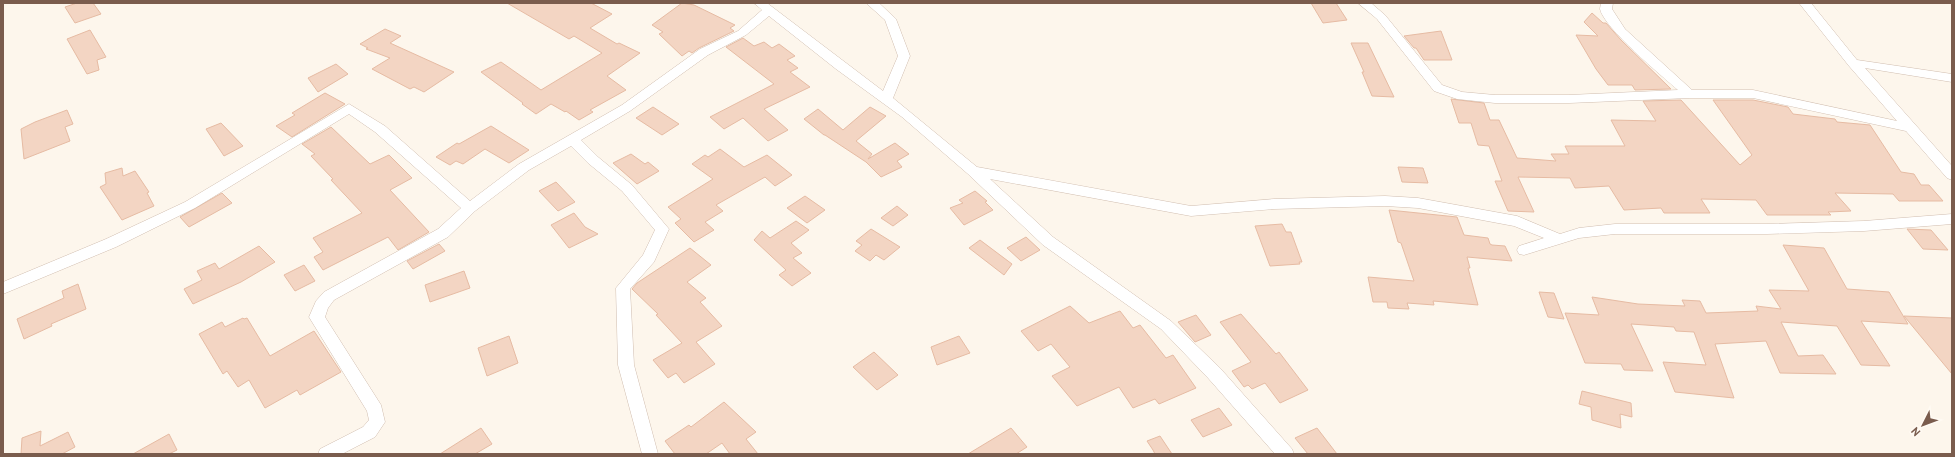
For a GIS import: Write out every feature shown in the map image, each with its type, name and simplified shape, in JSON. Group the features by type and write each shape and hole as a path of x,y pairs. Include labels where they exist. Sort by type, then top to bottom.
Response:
{"street":[{"path":"872,3 890,19 904,56 886,99"},
{"path":"1364,3 1381,18 1438,88 1461,96 1495,99 1569,99 1689,94 1764,96 1910,128"},
{"path":"1606,3 1606,9 1611,18 1621,30 1689,94"},
{"path":"1805,3 1853,63 1952,175"},
{"path":"326,454 369,432 377,422 375,410 317,317 328,296 443,233 470,208 524,167 609,118 658,87 704,52 742,33 765,6 840,66 886,99 973,170 1048,241 1166,325 1214,373 1286,454"},
{"path":"1853,63 1952,78"},
{"path":"3,288 111,243 190,205 349,108 380,129 470,208"},
{"path":"572,139 593,160 627,188 662,229 649,258 623,288 626,364 650,454"},
{"path":"973,170 1191,211 1282,204 1385,201 1418,203 1517,221 1559,239"},
{"path":"1524,250 1579,233 1616,229 1767,230 1864,226 1952,219"}],"building":[{"path":"77,3 93,3 101,14 75,23 65,7"},
{"path":"507,3 591,3 612,14 590,28 617,44 619,43 640,53 607,76 626,90 590,110 593,112 579,120 566,111 565,112 551,104 536,114 522,104 523,103 481,72 501,62 541,90 602,53 574,36 569,39"},
{"path":"682,3 694,5 735,25 730,28 734,31 692,53 689,51 682,56 659,34 663,32 652,25"},
{"path":"1311,3 1336,3 1347,20 1323,23"},
{"path":"1592,13 1603,23 1606,23 1621,40 1671,89 1635,90 1632,85 1608,85 1596,69 1576,35 1598,36 1584,22"},
{"path":"385,29 401,36 390,43 454,72 424,92 414,87 410,89 372,69 390,58 366,49 368,48 360,44"},
{"path":"90,30 106,57 97,60 99,70 87,74 67,39"},
{"path":"1441,31 1452,60 1424,60 1416,48 1414,48 1404,36"},
{"path":"743,38 754,46 764,42 772,48 779,44 795,56 787,60 798,68 790,72 810,87 764,109 788,130 768,141 743,118 724,129 710,117 774,84 726,47"},
{"path":"1351,43 1368,43 1394,97 1372,96 1362,72 1364,72"},
{"path":"336,64 348,74 318,92 308,78"},
{"path":"325,93 345,104 292,137 276,126 295,115 292,113"},
{"path":"1451,99 1484,103 1490,120 1499,120 1517,158 1556,161 1551,154 1569,154 1565,146 1625,146 1611,120 1656,121 1643,101 1681,100 1740,165 1752,155 1713,100 1753,100 1788,107 1793,114 1835,119 1837,122 1870,125 1901,172 1914,174 1921,185 1929,185 1943,201 1899,201 1893,194 1835,193 1851,211 1828,212 1831,215 1767,215 1756,200 1701,199 1710,213 1664,213 1661,208 1624,210 1609,186 1575,188 1570,178 1518,177 1534,212 1508,211 1495,181 1502,181 1489,146 1478,145 1471,123 1459,123"},
{"path":"653,107 679,124 662,135 636,118"},
{"path":"870,107 886,116 856,141 872,154 868,159 895,143 909,154 897,161 902,167 881,177 866,162 824,135 804,119 818,109 843,130"},
{"path":"67,110 73,124 65,127 70,141 24,159 21,129"},
{"path":"221,123 243,146 224,156 206,129"},
{"path":"491,126 529,150 509,163 485,149 463,164 456,161 450,165 436,157 457,143 459,144"},
{"path":"331,127 370,164 389,155 412,178 390,190 429,232 398,250 388,237 323,270 314,257 323,252 313,238 362,213 311,156 315,154 302,144"},
{"path":"720,149 744,167 767,155 792,175 775,186 765,177 716,205 723,211 705,222 714,230 694,242 675,223 681,219 668,207 713,179 692,164 705,155 708,157"},
{"path":"631,154 645,164 648,162 659,171 637,184 613,163"},
{"path":"1398,167 1423,168 1428,183 1402,182"},
{"path":"122,168 123,176 135,171 149,192 147,193 154,206 122,220 100,187 106,184 105,173"},
{"path":"556,182 575,202 558,211 539,191"},
{"path":"975,191 987,201 985,202 993,210 964,225 950,208 963,203 959,200"},
{"path":"222,193 232,203 189,227 180,217"},
{"path":"805,196 825,210 807,223 787,208"},
{"path":"897,206 908,215 893,226 881,218"},
{"path":"1389,210 1457,217 1464,235 1488,238 1490,244 1492,245 1505,246 1512,261 1467,257 1470,268 1468,268 1478,305 1433,301 1434,305 1407,303 1409,309 1388,308 1387,302 1373,302 1368,277 1414,281 1401,243 1398,242"},
{"path":"574,213 585,227 598,234 569,248 551,225"},
{"path":"796,221 809,230 791,243 802,253 793,258 811,273 792,286 779,275 786,270 754,240 762,231 770,238"},
{"path":"1282,224 1286,232 1291,232 1302,262 1299,262 1300,264 1270,266 1255,226"},
{"path":"871,229 900,247 884,260 876,255 870,261 855,251 862,245 856,241"},
{"path":"1907,229 1931,230 1948,250 1923,249"},
{"path":"1026,237 1040,250 1021,261 1007,248"},
{"path":"980,240 1012,264 1004,275 969,248"},
{"path":"439,244 445,251 413,269 407,261"},
{"path":"1783,245 1824,248 1847,289 1889,292 1908,324 1861,321 1890,366 1861,365 1837,326 1781,322 1798,356 1823,355 1836,374 1780,373 1766,341 1715,344 1734,398 1675,392 1663,362 1706,365 1694,332 1676,331 1674,327 1631,324 1653,371 1624,370 1621,364 1585,363 1565,313 1599,315 1592,297 1638,304 1685,306 1682,300 1700,301 1706,313 1758,311 1756,306 1781,309 1769,290 1809,291"},
{"path":"259,246 275,262 241,282 193,304 184,289 202,280 197,271 215,263 219,269"},
{"path":"690,248 711,265 687,282 706,298 700,302 722,326 696,342 715,364 684,383 676,373 668,378 653,360 682,343 656,315 658,314 632,289 637,283"},
{"path":"304,265 315,281 295,291 284,275"},
{"path":"464,271 470,288 430,302 425,285"},
{"path":"78,284 86,309 51,324 52,326 24,339 17,319 64,298 62,291"},
{"path":"1539,292 1554,293 1564,319 1548,317"},
{"path":"1070,306 1089,323 1120,311 1133,328 1140,325 1166,358 1173,355 1196,388 1159,404 1155,399 1133,408 1119,387 1077,406 1052,376 1070,367 1051,344 1038,351 1021,331"},
{"path":"1241,314 1276,354 1279,352 1308,390 1280,403 1265,383 1252,389 1248,385 1244,387 1232,371 1251,362 1220,322"},
{"path":"1196,315 1211,335 1195,342 1178,322"},
{"path":"1904,316 1952,318 1952,374"},
{"path":"243,318 247,318 270,356 314,331 341,372 300,395 297,390 265,408 249,380 238,387 227,371 223,374 199,334 222,322 225,327"},
{"path":"509,336 518,363 487,376 478,348"},
{"path":"959,336 970,353 937,365 931,347"},
{"path":"874,352 898,375 877,390 853,367"},
{"path":"1582,391 1631,403 1632,417 1620,414 1621,428 1592,420 1591,407 1579,404"},
{"path":"724,402 756,432 746,439 758,454 730,454 722,443 706,454 675,454 665,441 689,425 691,427"},
{"path":"1219,408 1232,425 1203,437 1191,420"},
{"path":"481,428 492,444 475,454 440,454"},
{"path":"1011,428 1027,447 1016,454 968,454"},
{"path":"1317,428 1337,454 1308,454 1295,438"},
{"path":"41,431 40,446 68,432 75,447 62,454 21,454 22,438"},
{"path":"169,434 177,450 169,454 133,454"},
{"path":"1160,436 1172,454 1155,454 1147,441"}]}
